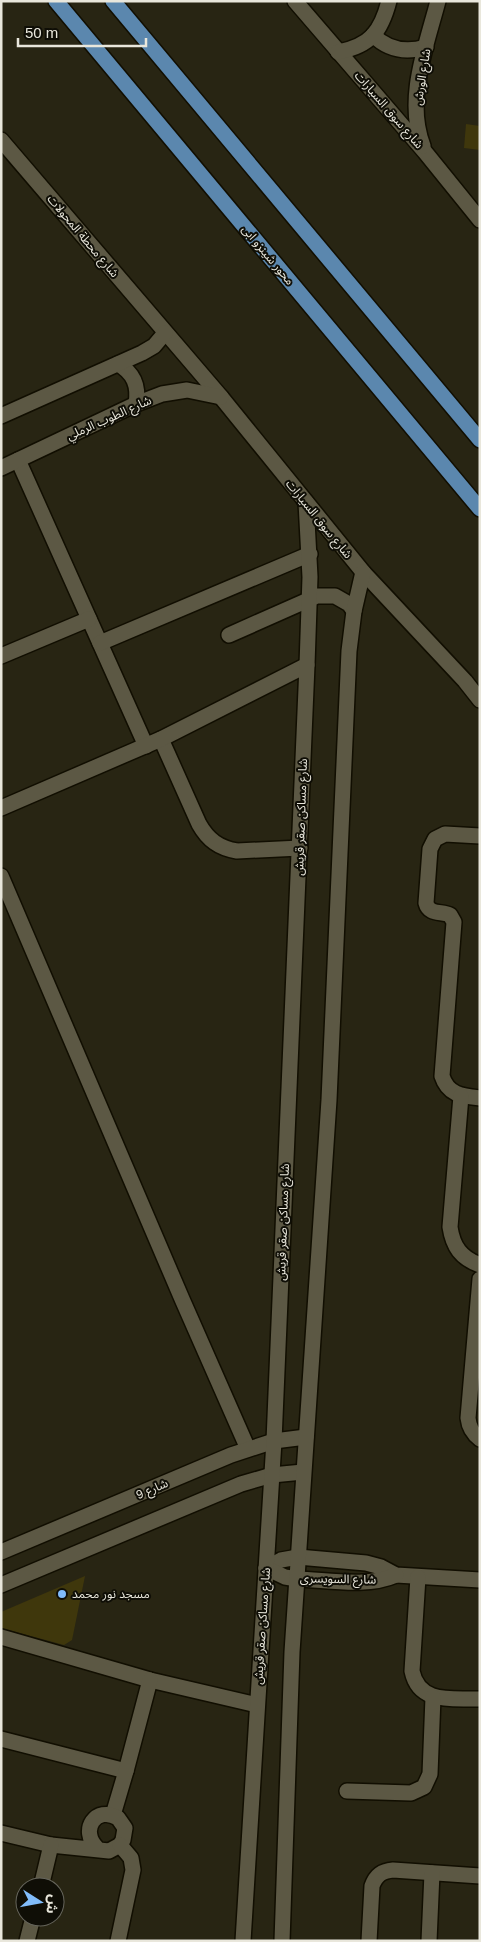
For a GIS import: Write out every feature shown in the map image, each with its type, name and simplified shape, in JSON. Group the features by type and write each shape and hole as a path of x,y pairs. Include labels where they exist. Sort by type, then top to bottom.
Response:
{"main road":[{"name":"محور شينزو ابى","path":"56,1 480,509"},
{"path":"113,1 480,440"}],"street":[{"name":"شارع سوق السيارات","path":"295,1 425,152 480,220"},
{"path":"338,52 357,48 373,35 384,19 390,1"},
{"name":"شارع الورش","path":"425,152 416,118 419,79 438,1"},
{"path":"373,35 379,41 394,49 410,50 426,47"},
{"name":"شارع محطة المحولات","path":"1,140 165,333"},
{"name":"شارع سوق السيارات","path":"165,333 221,397 363,572 465,681 480,700"},
{"path":"1,416 148,350 165,333"},
{"path":"118,364 131,373 135,380 137,388 136,404"},
{"name":"شارع الطوب الرملي","path":"1,468 136,404 175,391 187,390 221,397"},
{"path":"18,460 146,746"},
{"name":"شارع مساكن صقر قريش","path":"244,1941 274,1441 300,848 310,554 306,502"},
{"path":"100,643 310,554"},
{"path":"282,1941 292,1652 329,1100 349,651 354,611 363,572"},
{"path":"229,636 318,596 335,596 349,604 354,611"},
{"path":"1,656 89,619"},
{"path":"1,808 161,739 307,665"},
{"path":"161,739 199,824 212,841 219,846 237,851 300,848"},
{"path":"480,836 445,834 434,839 430,850 427,885 427,907 432,911 448,913 454,922 442,1076 448,1089 461,1096 480,1098"},
{"path":"1,876 248,1449"},
{"path":"461,1096 450,1227 452,1240 459,1252 469,1261 480,1266"},
{"path":"480,1279 468,1418 469,1427 480,1439"},
{"name":"شارع 9","path":"1,1552 248,1449 274,1441 306,1437"},
{"path":"1,1585 242,1484 272,1475 303,1472"},
{"name":"شارع السويسرى","path":"266,1568 281,1560 298,1558 366,1563 381,1567 396,1575"},
{"name":"شارع السويسرى","path":"266,1568 296,1579 366,1582 380,1581 396,1575 480,1580"},
{"path":"418,1576 412,1671 414,1680 425,1694 434,1697 480,1700"},
{"path":"1,1637 150,1680 257,1705"},
{"path":"113,1815 150,1680"},
{"path":"347,1790 411,1793 424,1787 430,1774 434,1697"},
{"path":"1,1739 126,1771"},
{"path":"1,1833 52,1845 97,1848 109,1851 120,1845 123,1840 124,1828 118,1818 113,1815 105,1814 98,1816 92,1821 89,1828 92,1843 97,1848"},
{"path":"44,1877 52,1845"},
{"path":"118,1941 132,1870 131,1858 120,1845"},
{"path":"369,1941 372,1886 374,1879 379,1874 393,1870 480,1876"},
{"path":"429,1941 432,1873"},
{"path":"27,1941 30,1927"}],"building":[{"path":"466,124 480,126 480,150 464,148"},
{"name":"مسجد نور محمد","path":"85,1576 72,1640 64,1645 1,1628 1,1612"}],"place":[{"name":"مسجد نور محمد","path":"62,1594"}]}
